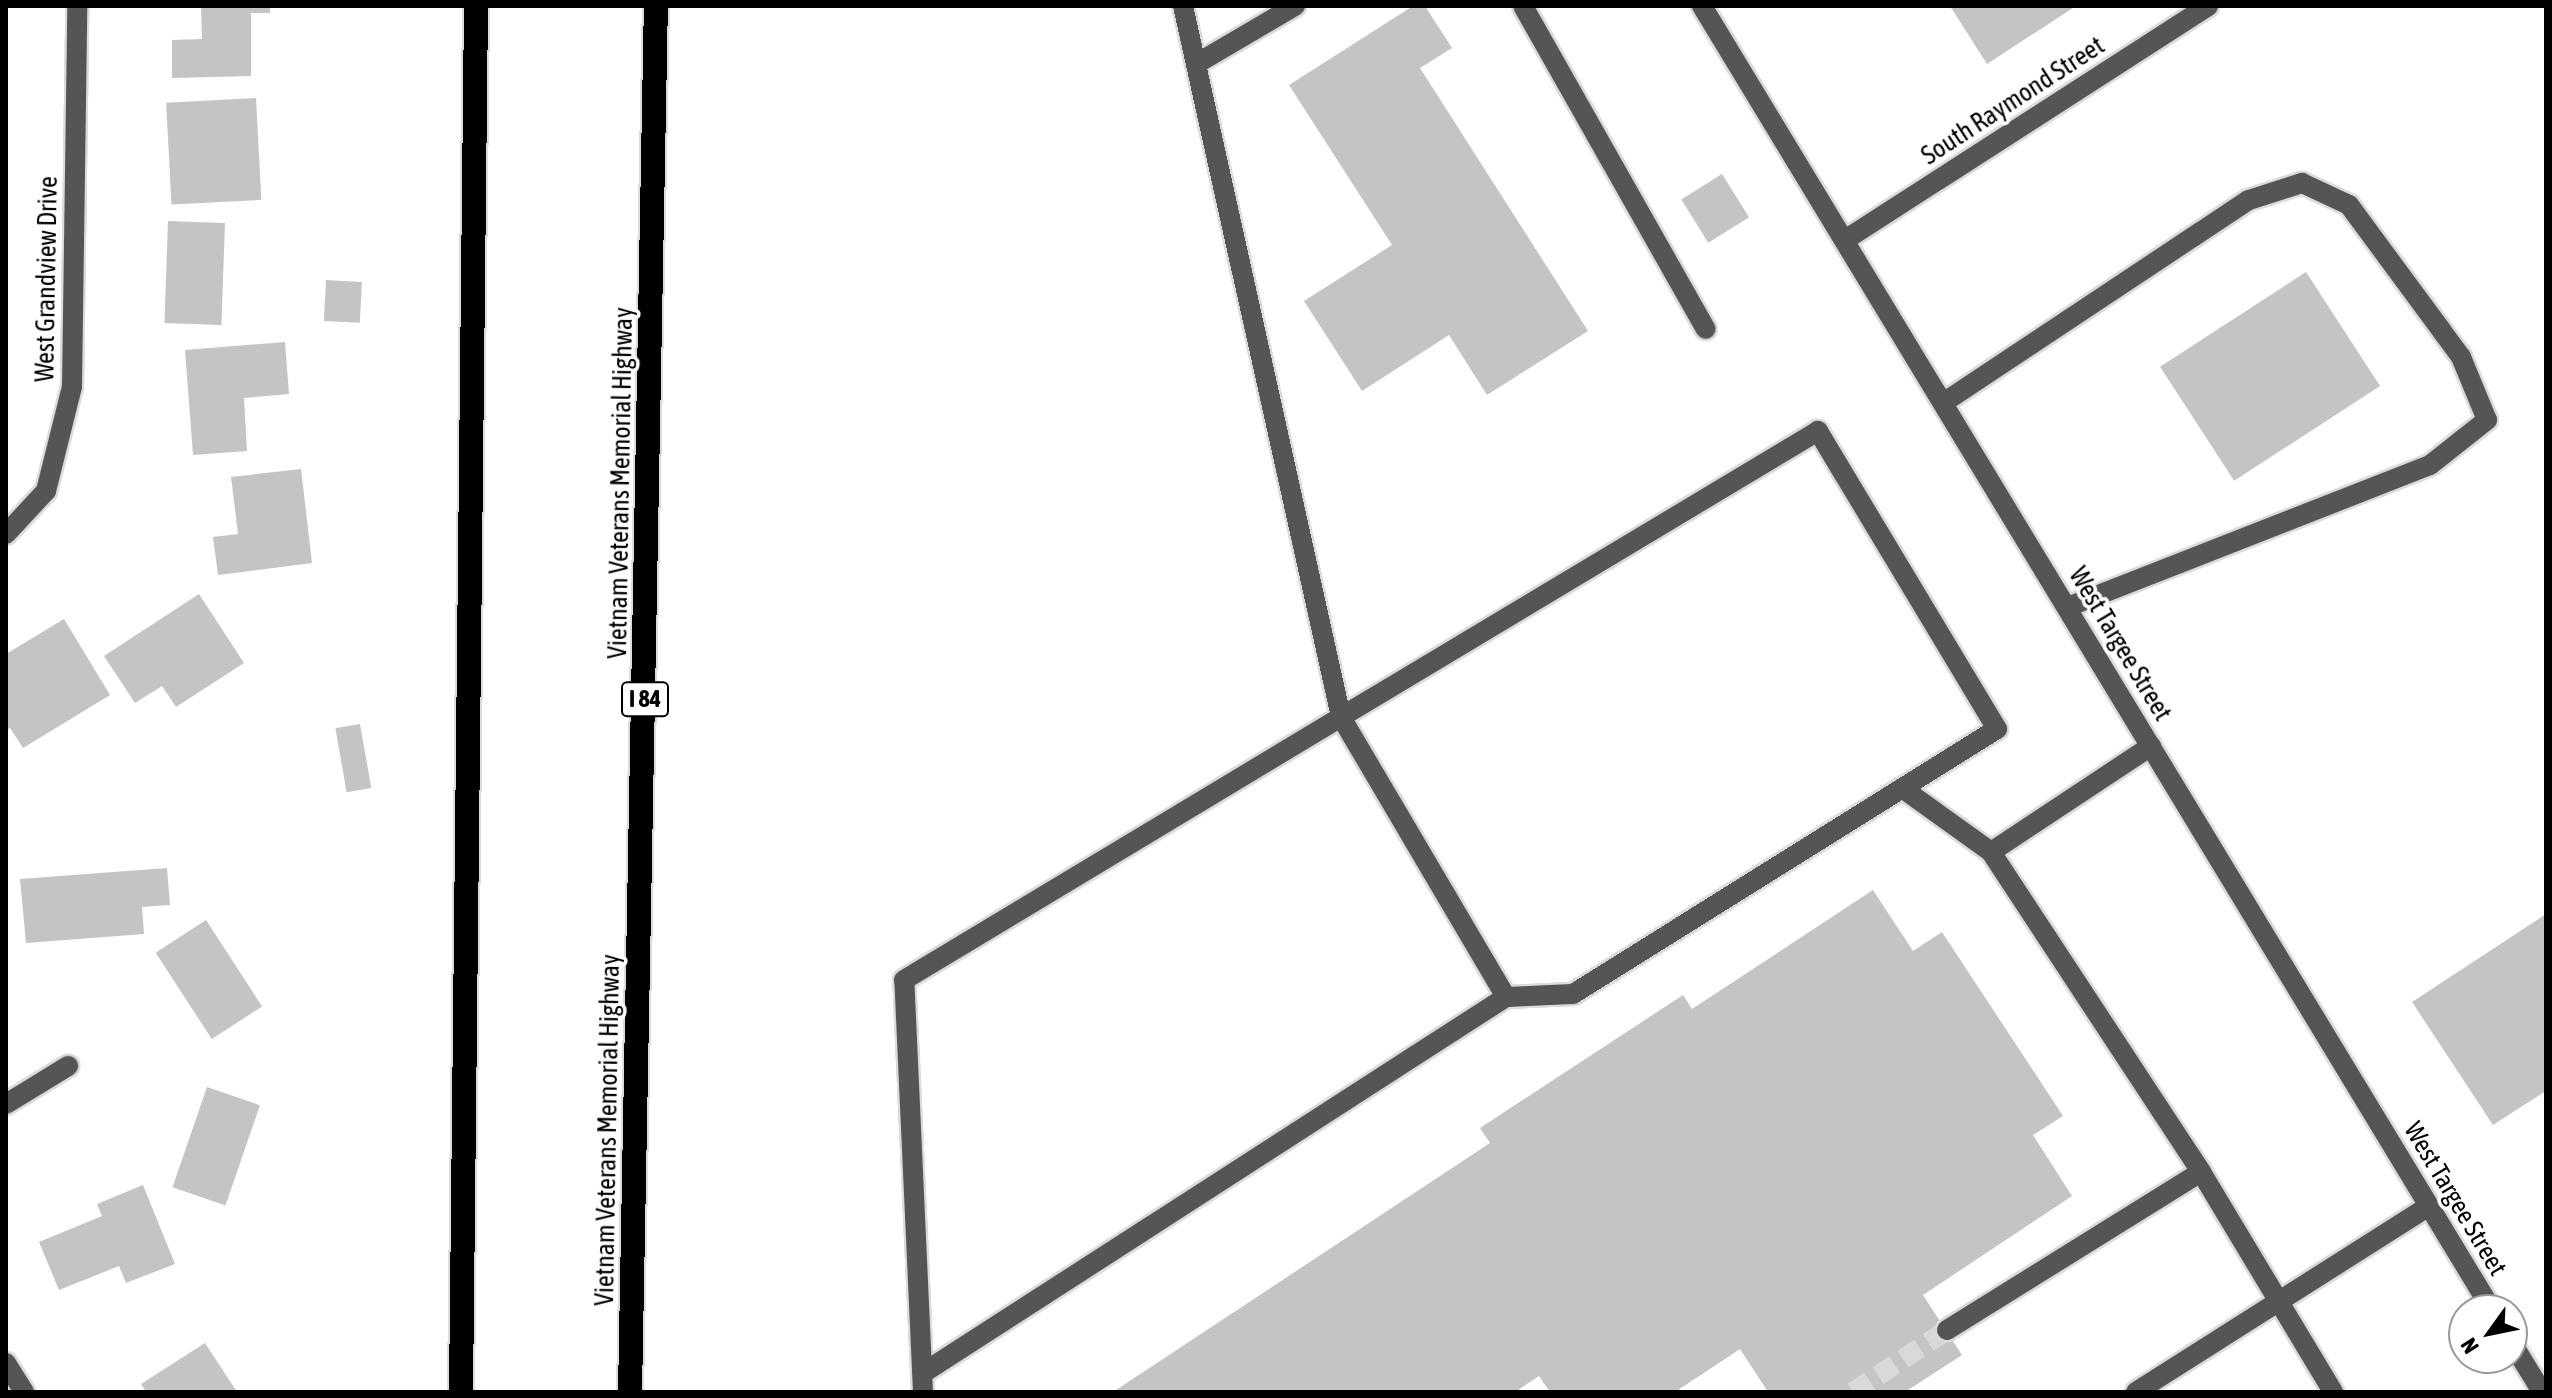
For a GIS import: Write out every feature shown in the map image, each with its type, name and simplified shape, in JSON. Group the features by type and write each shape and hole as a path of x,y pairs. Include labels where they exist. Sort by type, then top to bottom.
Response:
{"highway":[{"path":"461,1392 476,6"},
{"name":"Vietnam Veterans Memorial Highway","path":"630,1392 656,6"}],"street":[{"name":"West Grandview Drive","path":"6,534 46,491 72,387 77,6"},
{"path":"1183,6 1341,717 1506,997"},
{"path":"1196,64 1295,6"},
{"path":"1523,6 1706,329"},
{"name":"West Targee Street","path":"1702,6 2482,1294"},
{"name":"South Raymond Street","path":"1845,240 2208,6"},
{"path":"1943,403 2249,200 2302,183 2349,205 2461,357 2487,420 2430,465 2067,607"},
{"path":"1818,431 1997,729 1573,994 1506,997 923,1382 904,980 1818,431"},
{"path":"1991,852 2151,746"},
{"path":"1902,788 1991,852 2201,1172 2333,1392"},
{"path":"6,1104 68,1066"},
{"path":"1947,1330 2201,1172"},
{"path":"2136,1392 2429,1206"},
{"path":"6,1363 24,1392"},
{"path":"2528,1369 2542,1392"}],"building":[{"path":"201,6 270,6 270,13 251,13 251,76 172,78 172,40 202,39"},
{"path":"1413,6 1425,6 1452,48 1420,68 1588,331 1487,395 1449,335 1362,391 1304,301 1392,245 1289,85"},
{"path":"1950,6 2076,6 1987,64"},
{"path":"256,98 261,200 171,205 166,103"},
{"path":"1722,174 1749,217 1708,243 1681,199"},
{"path":"168,221 225,223 221,325 164,323"},
{"path":"2306,272 2380,386 2234,481 2160,367"},
{"path":"326,280 362,282 360,323 324,321"},
{"path":"285,342 289,394 244,398 247,451 193,455 185,350"},
{"path":"301,469 312,563 218,575 213,537 238,534 231,477"},
{"path":"199,594 244,663 176,707 162,686 135,703 104,656"},
{"path":"64,619 110,695 23,748 10,728 6,730 6,654"},
{"path":"360,724 371,788 347,792 335,728"},
{"path":"167,868 170,905 142,907 144,934 26,943 20,879"},
{"path":"1873,890 1913,951 1942,932 2063,1116 2033,1135 2072,1196 1923,1295 1962,1355 1905,1392 1768,1392 1740,1349 1675,1392 1550,1392 1539,1376 1515,1392 1113,1392 1490,1143 1480,1128 1683,995 1692,1009"},
{"path":"2546,914 2546,1091 2493,1125 2412,1002"},
{"path":"206,920 262,1006 212,1039 156,953"},
{"path":"207,1087 260,1105 225,1205 172,1187"},
{"path":"143,1185 175,1264 126,1283 119,1266 59,1290 39,1242 102,1216 97,1204"},
{"path":"205,1343 237,1392 146,1392 141,1384"}],"tunnel":[{"path":"1853,1392 1947,1330"}]}
